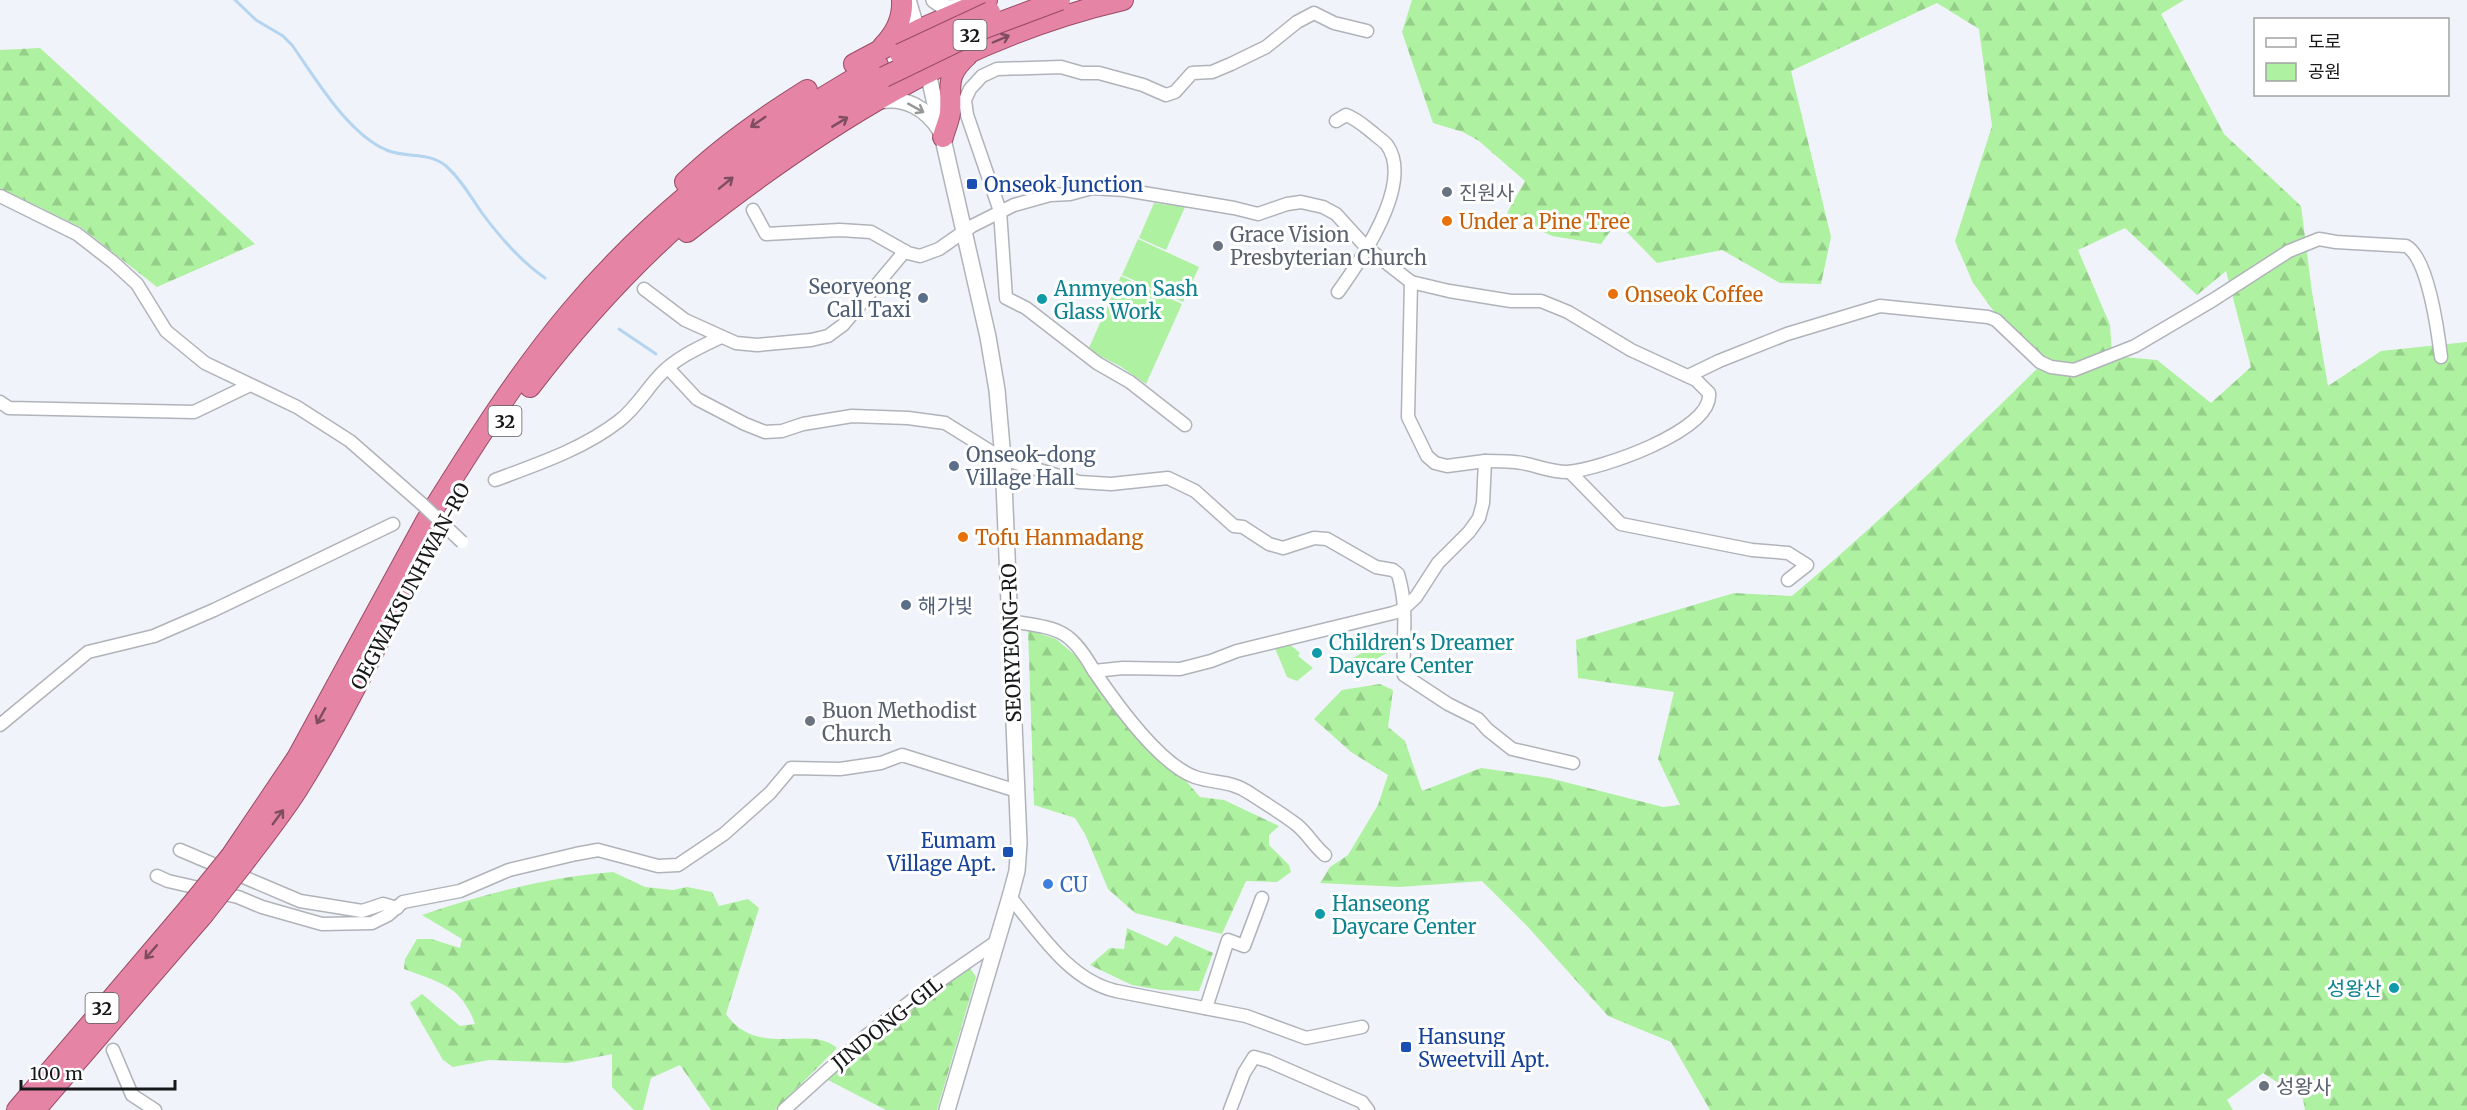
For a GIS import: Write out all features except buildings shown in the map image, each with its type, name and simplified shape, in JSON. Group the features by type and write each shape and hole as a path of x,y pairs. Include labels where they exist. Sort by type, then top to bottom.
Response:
{"highway":[{"path":"878,65 902,14 902,0"},
{"name":"OEGWAKSUNHWAN-RO","path":"237,860 297,758 412,547 448,486 499,407 572,310 657,223 723,167 795,114 878,65 956,26 1021,0"},
{"name":"OEGWAKSUNHWAN-RO","path":"43,1089 295,792 352,694 455,496 522,397 552,358 626,273 717,189 878,65 1060,0"},
{"path":"552,358 629,282 684,234 795,151 878,99 972,52 1013,34 1123,0"},
{"path":"878,65 918,30 978,4"},
{"path":"943,136 950,113 949,85 952,74 972,52"},
{"path":"16,1110 43,1089"},
{"path":"36,1110 43,1089"}],"street":[{"name":"SEORYEONG-RO","path":"908,0 929,72 988,337 997,390 1003,459 1017,791 1018,856 1011,897 947,1110"},
{"name":"SEORYEONG-RO","path":"916,0 918,30"},
{"path":"934,0 946,8 954,9 978,4"},
{"path":"1185,425 1130,382 1097,363 1026,308 1006,298 1000,211 965,107 970,89 988,72 1005,68 1061,67 1143,85 1167,95 1176,91 1192,74 1212,72 1266,47 1297,22 1314,13 1334,23 1367,31"},
{"path":"878,99 881,102 898,100 917,107 933,121 943,136"},
{"path":"1336,121 1346,115 1387,145 1395,179 1392,195 1366,247 1338,292"},
{"path":"753,210 766,234 816,231 871,232 914,255 927,255 1000,211 1040,198 1092,188 1125,190 1258,214 1287,204 1301,202 1330,210 1366,247 1411,282 1511,301 1540,301 1568,312 1630,350 1702,384 1709,396 1708,405 1697,419 1642,450 1604,464 1552,472 1521,463 1485,460 1447,466 1435,463 1427,456 1408,417 1411,282"},
{"path":"0,196 76,234 137,284 166,331 205,363 297,407 350,441 462,542"},
{"path":"1688,376 1787,334 1880,306 1988,317 1996,320 2040,362 2051,367 2074,370 2135,346 2213,300 2289,251 2320,238 2336,242 2406,246 2412,250 2420,264 2435,318 2442,357"},
{"path":"644,289 685,320 736,343 757,345 828,336 843,326 905,251"},
{"path":"495,480 589,441 619,421 638,404 660,374 699,347 721,337"},
{"path":"668,368 697,399 765,432 782,431 803,424 852,416 908,418 945,423 1003,459 1033,466 1079,482 1111,484 1165,477 1177,481 1195,491 1234,526 1244,527 1276,547 1283,548 1321,537 1333,540 1376,567 1396,572 1403,590 1405,607 1404,675 1448,704 1478,719 1512,749 1573,763"},
{"path":"0,402 9,408 194,412 250,385"},
{"path":"1094,671 1123,668 1180,669 1237,651 1393,613 1405,607 1418,594 1441,559 1469,532 1479,518 1484,503 1485,460"},
{"path":"1570,471 1621,524 1752,550 1788,554 1807,565 1788,580"},
{"path":"0,725 88,652 154,636 214,610 393,524"},
{"path":"1010,621 1055,630 1068,636 1080,648 1128,720 1175,766 1194,777 1232,783 1251,793 1299,826 1313,846 1325,855"},
{"path":"157,876 168,881 238,897 262,907 322,924 372,923 403,902 460,891 509,870 576,854 598,850 658,866 678,865 724,834 770,793 791,768 840,769 881,763 902,755 1017,791"},
{"path":"180,850 300,901 362,911 383,904 397,908"},
{"path":"1011,897 1068,965 1091,982 1116,992 1246,1016 1306,1038 1362,1027"},
{"path":"1206,1008 1228,940 1244,946 1262,897"},
{"name":"JINDONG-GIL","path":"784,1110 866,1036 915,998 996,942"},
{"path":"113,1050 132,1095 155,1110"},
{"path":"1230,1110 1244,1073 1254,1057 1362,1102 1368,1110"}],"green space":[{"path":"1412,0 2184,0 2161,14 2224,134 2301,206 2312,292 2328,386 2381,351 2467,342 2467,1110 2305,1110 2303,1099 2263,1073 2227,1100 2233,1110 1710,1110 1671,1042 1608,1016 1528,927 1482,881 1400,887 1320,883 1330,867 1348,855 1378,805 1388,775 1351,752 1314,719 1342,690 1380,684 1393,690 1388,727 1405,741 1422,791 1481,768 1549,778 1663,807 1680,805 1658,759 1674,692 1578,678 1576,640 1734,593 1792,596 1921,481 2045,361 2007,329 1973,283 1955,241 1992,126 1979,29 1937,3 1791,71 1831,237 1821,284 1780,283 1722,250 1657,263 1617,222 1601,244 1552,236 1507,213 1525,181 1479,141 1463,132 1433,123 1402,32","holes":["2125,228 2197,295 2226,271 2251,367 2211,403 2157,360 2112,356 2110,325 2078,250"]},
{"path":"40,48 255,244 157,287 82,228 0,188 0,50"},
{"path":"1154,203 1185,207 1166,250 1139,238"},
{"path":"1138,239 1199,267 1183,302 1122,275"},
{"path":"1121,276 1182,304 1146,384 1120,366 1088,350"},
{"path":"1028,630 1056,639 1076,656 1104,698 1131,731 1179,773 1200,797 1224,800 1279,826 1269,835 1269,845 1289,865 1291,872 1277,882 1246,881 1222,934 1135,913 1108,889 1085,834 1075,818 1034,805"},
{"path":"1393,637 1391,651 1346,675 1341,664"},
{"path":"1288,643 1300,653 1298,656 1313,668 1297,681 1287,677 1274,646"},
{"path":"613,872 645,887 673,890 687,887 712,892 719,906 748,899 759,908 726,1014 739,1027 753,1035 826,1041 837,1048 775,1110 711,1110 680,1065 651,1078 643,1110 634,1110 612,1087 612,1054 567,1063 489,1060 453,1067 443,1060 410,1003 422,994 460,1026 475,1024 456,993 439,982 404,969 405,959 417,939 431,939 460,948 462,939 422,915 516,888 564,878"},
{"path":"1127,928 1167,946 1175,936 1213,953 1199,991 1161,990 1132,985 1090,965 1110,948 1124,949"},
{"path":"970,968 976,977 937,1110 886,1110 828,1080 874,1037 960,971"}],"waterway":[{"path":"235,0 256,20 283,36 292,45 334,105 360,133 374,144 389,151 426,157 446,166 461,182 503,239 545,278"},
{"path":"619,329 656,354"}],"place":[{"name":"Onseok Junction","path":"972,184"},
{"name":"진원사","path":"1447,192"},
{"name":"Under a Pine Tree","path":"1447,221"},
{"name":"Grace Vision Presbyterian Church","path":"1218,246"},
{"name":"Onseok Coffee","path":"1613,294"},
{"name":"Seoryeong Call Taxi","path":"923,298"},
{"name":"Anmyeon Sash Glass Work","path":"1042,299"},
{"name":"Onseok-dong Village Hall","path":"954,466"},
{"name":"Tofu Hanmadang","path":"963,537"},
{"name":"해가빛","path":"906,605"},
{"name":"Children's Dreamer Daycare Center","path":"1317,653"},
{"name":"Buon Methodist Church","path":"810,721"},
{"name":"Eumam Village Apt.","path":"1008,852"},
{"name":"CU","path":"1048,884"},
{"name":"Hanseong Daycare Center","path":"1320,914"},
{"name":"성왕산","path":"2394,988"},
{"name":"Hansung Sweetvill Apt.","path":"1406,1047"},
{"name":"성왕사","path":"2264,1086"}]}
